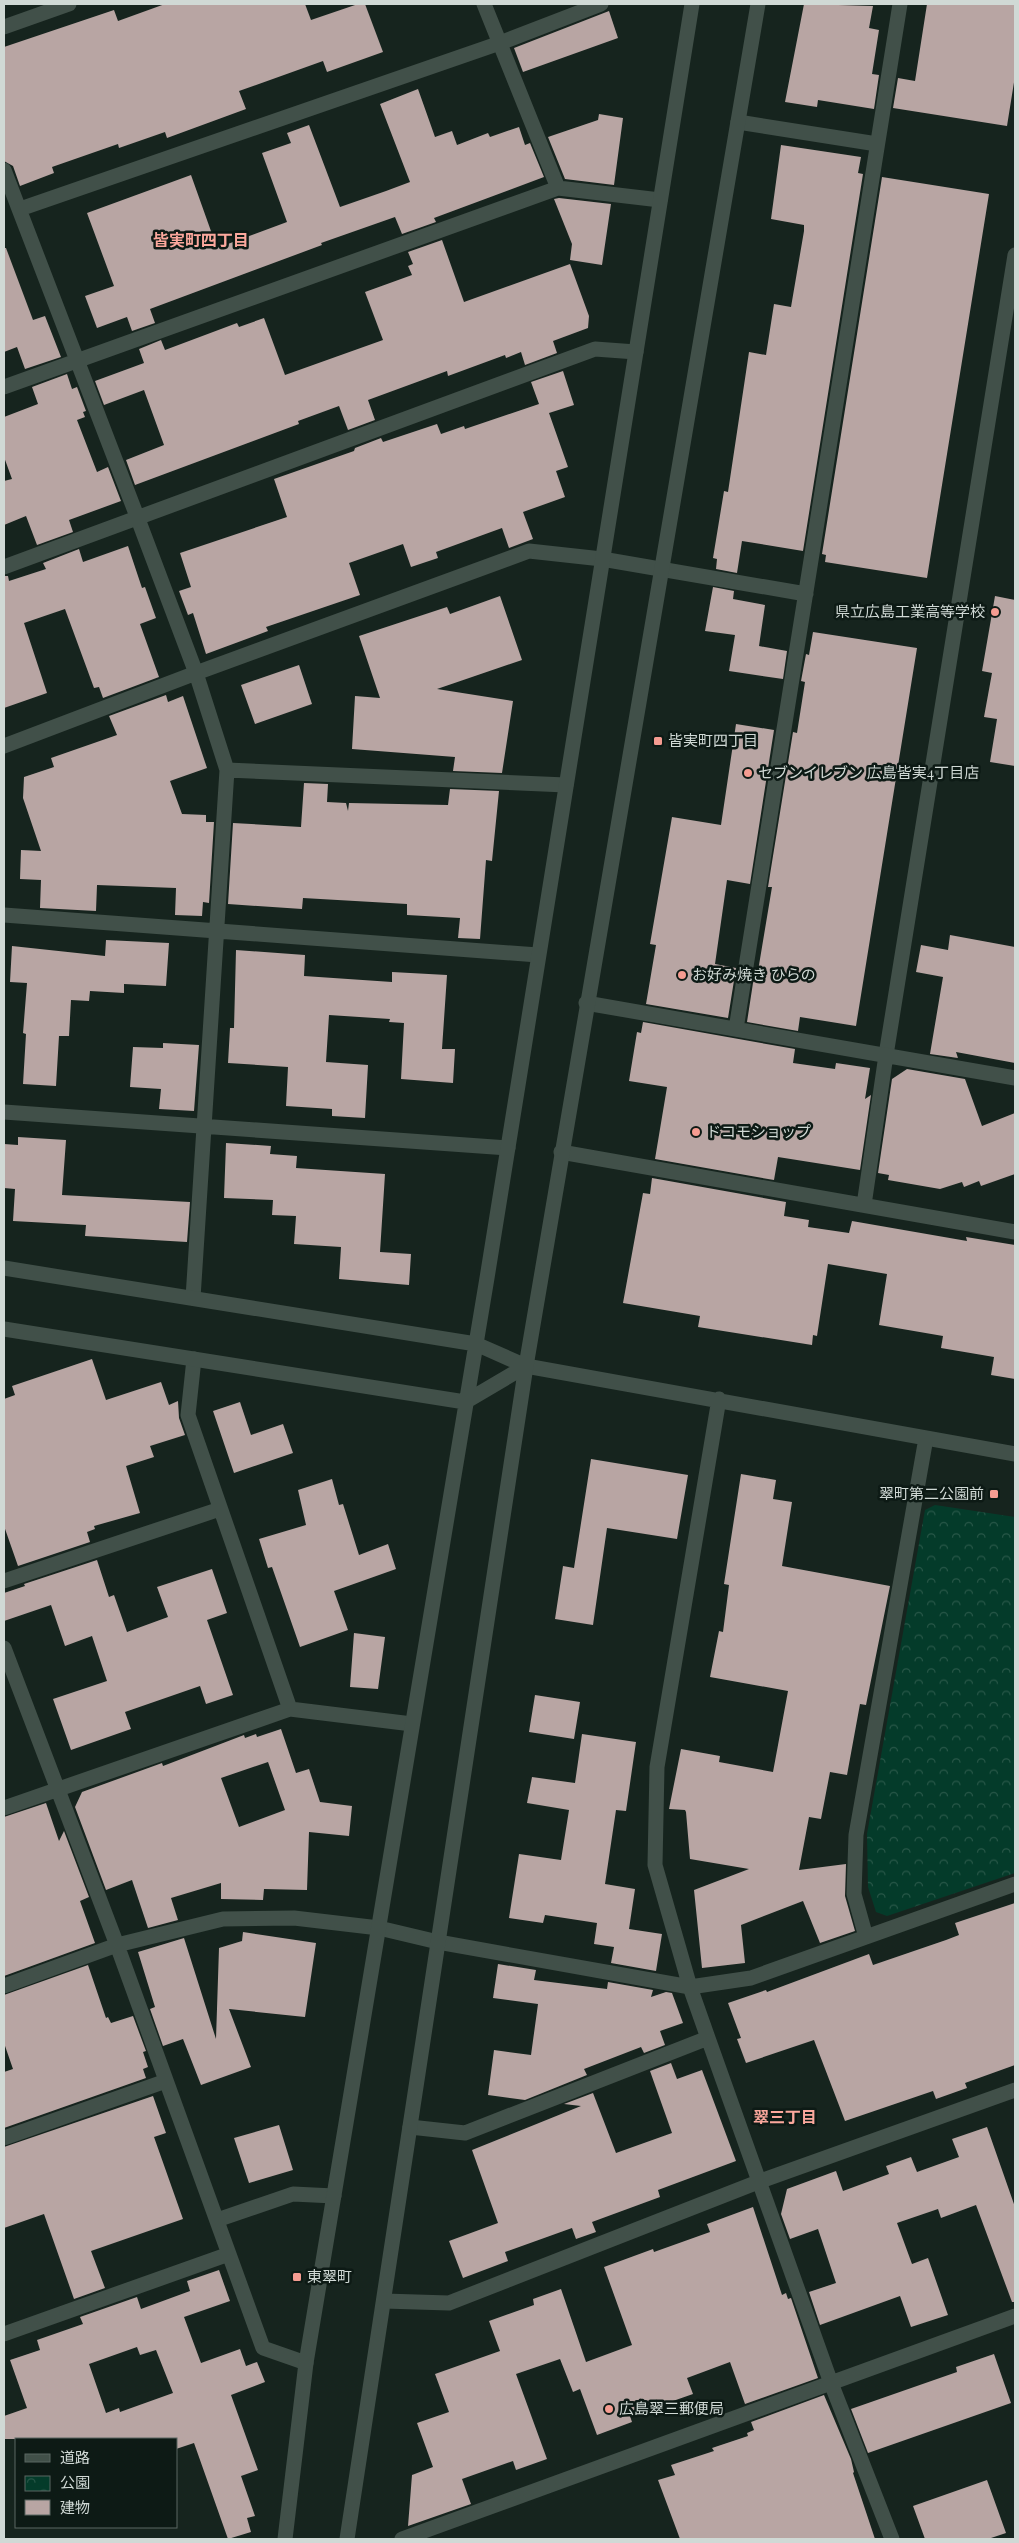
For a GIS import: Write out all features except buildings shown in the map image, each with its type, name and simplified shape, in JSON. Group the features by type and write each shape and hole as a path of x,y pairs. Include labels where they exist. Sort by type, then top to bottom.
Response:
{"street":[{"path":"4,27 69,4"},
{"path":"484,4 558,188"},
{"path":"20,209 500,43 601,4"},
{"path":"286,2539 306,2363 476,1344 692,4"},
{"path":"347,2539 526,1366 586,1003 758,4"},
{"path":"736,1029 900,4"},
{"path":"738,122 878,144"},
{"path":"4,170 196,673 228,770 193,1298"},
{"path":"4,387 558,188 660,200"},
{"path":"864,1205 886,1056 1015,255"},
{"path":"4,566 138,519 595,349 636,352"},
{"path":"4,746 196,673 529,551 602,559 806,594"},
{"path":"228,770 566,785"},
{"path":"4,915 538,955"},
{"path":"586,1003 1015,1078"},
{"path":"4,1112 508,1148"},
{"path":"561,1152 1015,1232"},
{"path":"4,1268 476,1344 526,1366 719,1399 1015,1454"},
{"path":"4,1329 466,1402 526,1366"},
{"path":"194,1359 188,1416 290,1709"},
{"path":"719,1399 657,1767 655,1865 690,1987 758,2182 831,2383 892,2539"},
{"path":"866,1937 854,1894 856,1835 926,1438"},
{"path":"4,1580 220,1509"},
{"path":"4,1648 117,1945 263,2348 306,2363"},
{"path":"4,1808 290,1709 412,1724"},
{"path":"4,1986 117,1945 223,1919 294,1918 379,1928 438,1942 690,1987 751,1978 1015,1884"},
{"path":"410,2127 465,2132 708,2038"},
{"path":"4,2138 166,2081"},
{"path":"384,2301 449,2303 758,2182 1015,2090"},
{"path":"217,2220 293,2194 334,2196"},
{"path":"4,2334 229,2254"},
{"path":"402,2539 1015,2316"}],"green space":[{"path":"935,1505 1015,1517 1015,1873 887,1916 876,1912 868,1887 867,1834 925,1510"}],"place":[{"name":"県立広島工業高等学校","path":"995,612"},
{"name":"皆実町四丁目","path":"658,741"},
{"name":"セブンイレブン 広島皆実4丁目店","path":"748,773"},
{"name":"お好み焼き ひらの","path":"682,975"},
{"name":"ドコモショップ","path":"696,1132"},
{"name":"翠町第二公園前","path":"994,1494"},
{"name":"東翠町","path":"297,2277"},
{"name":"広島翠三郵便局","path":"609,2409"}],"district":[{"name":"皆実町四丁目","path":"201,240"},
{"name":"翠三丁目","path":"785,2117"}]}
